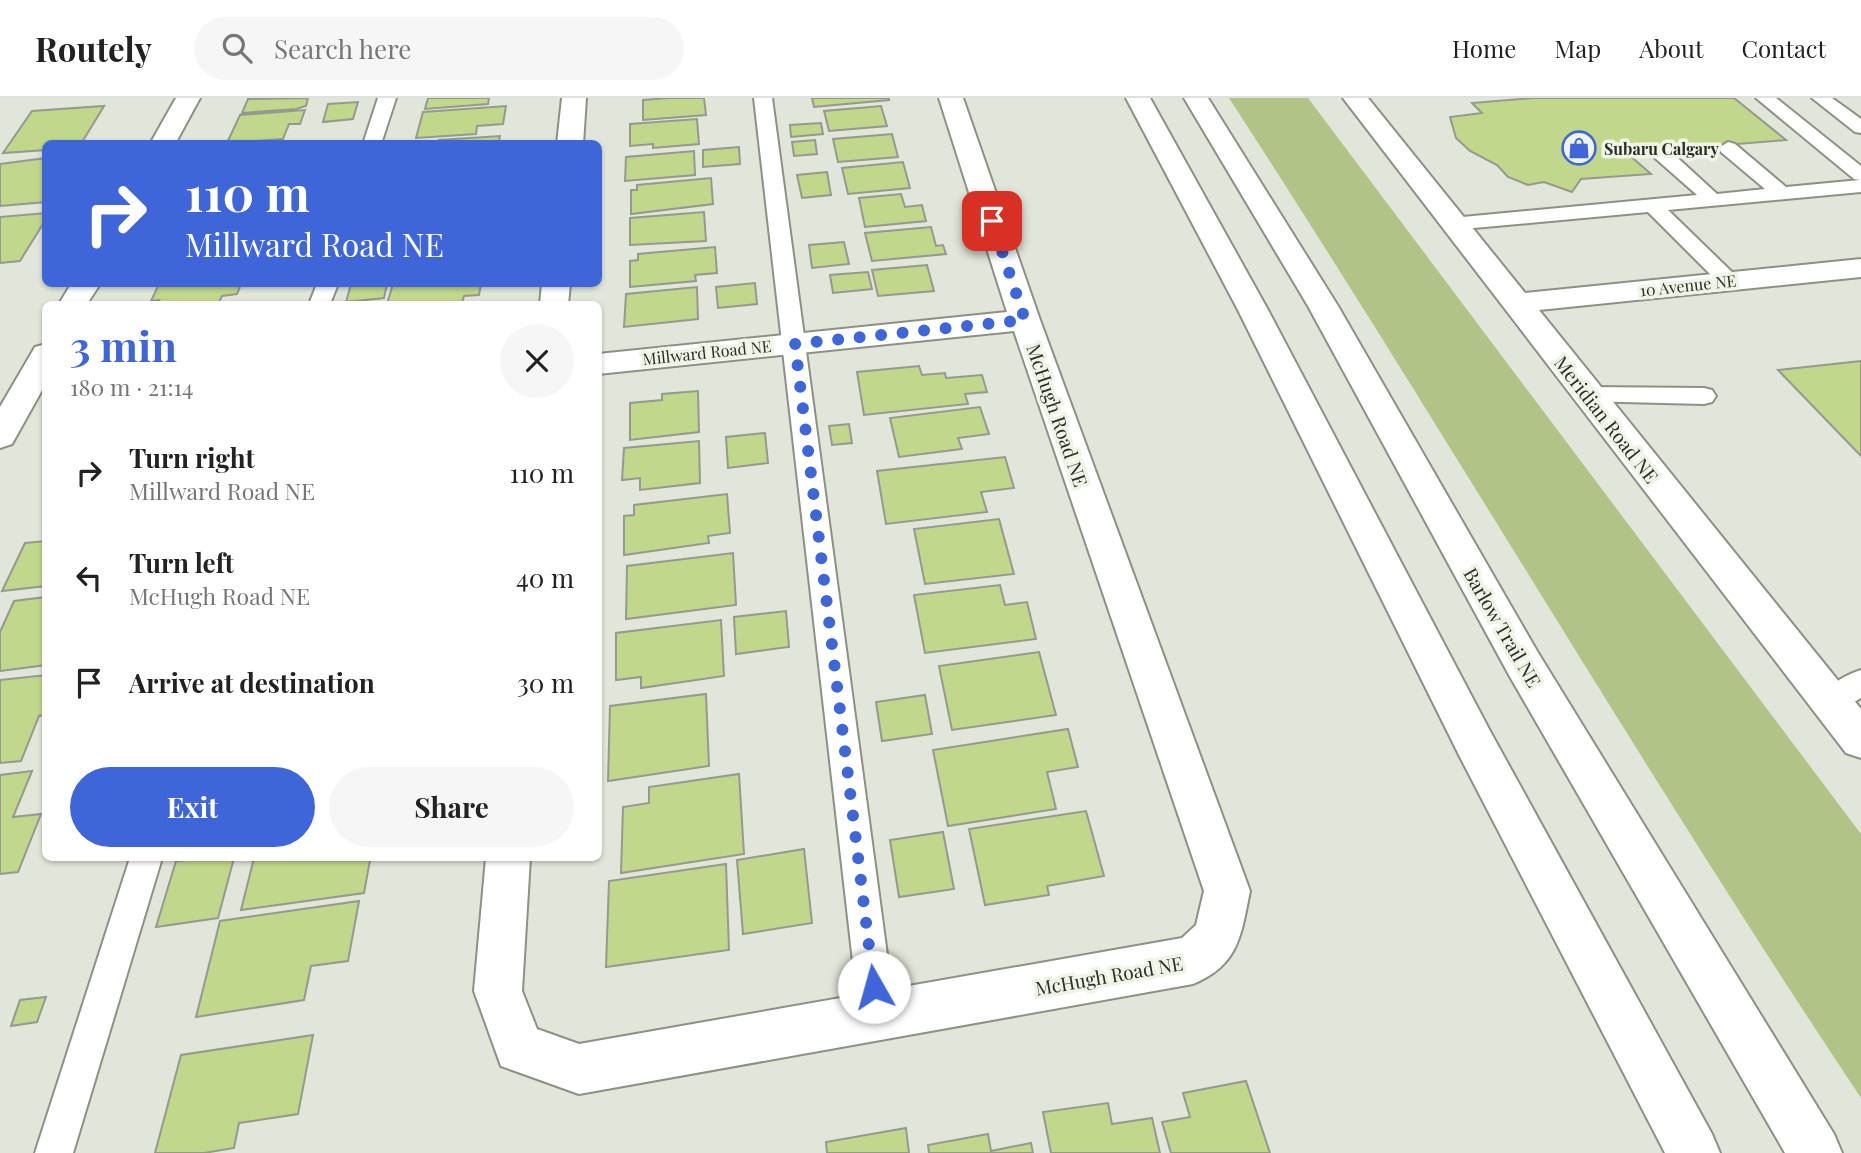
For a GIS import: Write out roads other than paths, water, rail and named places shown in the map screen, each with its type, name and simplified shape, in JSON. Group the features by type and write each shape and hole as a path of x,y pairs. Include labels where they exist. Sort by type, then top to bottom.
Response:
{"street":[{"path":"164,140 188,98"},
{"path":"570,140 574,98"},
{"name":"McHugh Road NE","path":"508,861 498,991 519,1048 579,1069 1193,960 1217,938 1227,891 1025,320 951,98"},
{"path":"1138,98 1253,310 1469,733 1693,1153"},
{"name":"Barlow Trail NE","path":"1196,98 1323,306 1523,663 1815,1153"},
{"name":"Meridian Road NE","path":"1355,98 1861,740"},
{"name":"10 Avenue NE","path":"1515,303 1861,268"},
{"name":"Millward Road NE","path":"602,364 1025,320"},
{"path":"2,429 42,361"},
{"path":"2,429 42,422"}],"lane":[{"path":"373,140 387,98"},
{"path":"763,98 877,1014"},
{"path":"1765,98 1861,175"},
{"path":"1821,98 1861,128"},
{"path":"1822,144 1861,140"},
{"path":"1728,148 1781,193"},
{"path":"1662,154 1713,200"},
{"path":"1452,224 1861,186"},
{"path":"1652,205 1729,281"},
{"path":"1588,395 1704,396"},
{"path":"1832,702 1861,682"},
{"path":"54,1153 145,861"}],"place":[{"name":"Subaru Calgary","path":"1579,148"}]}
